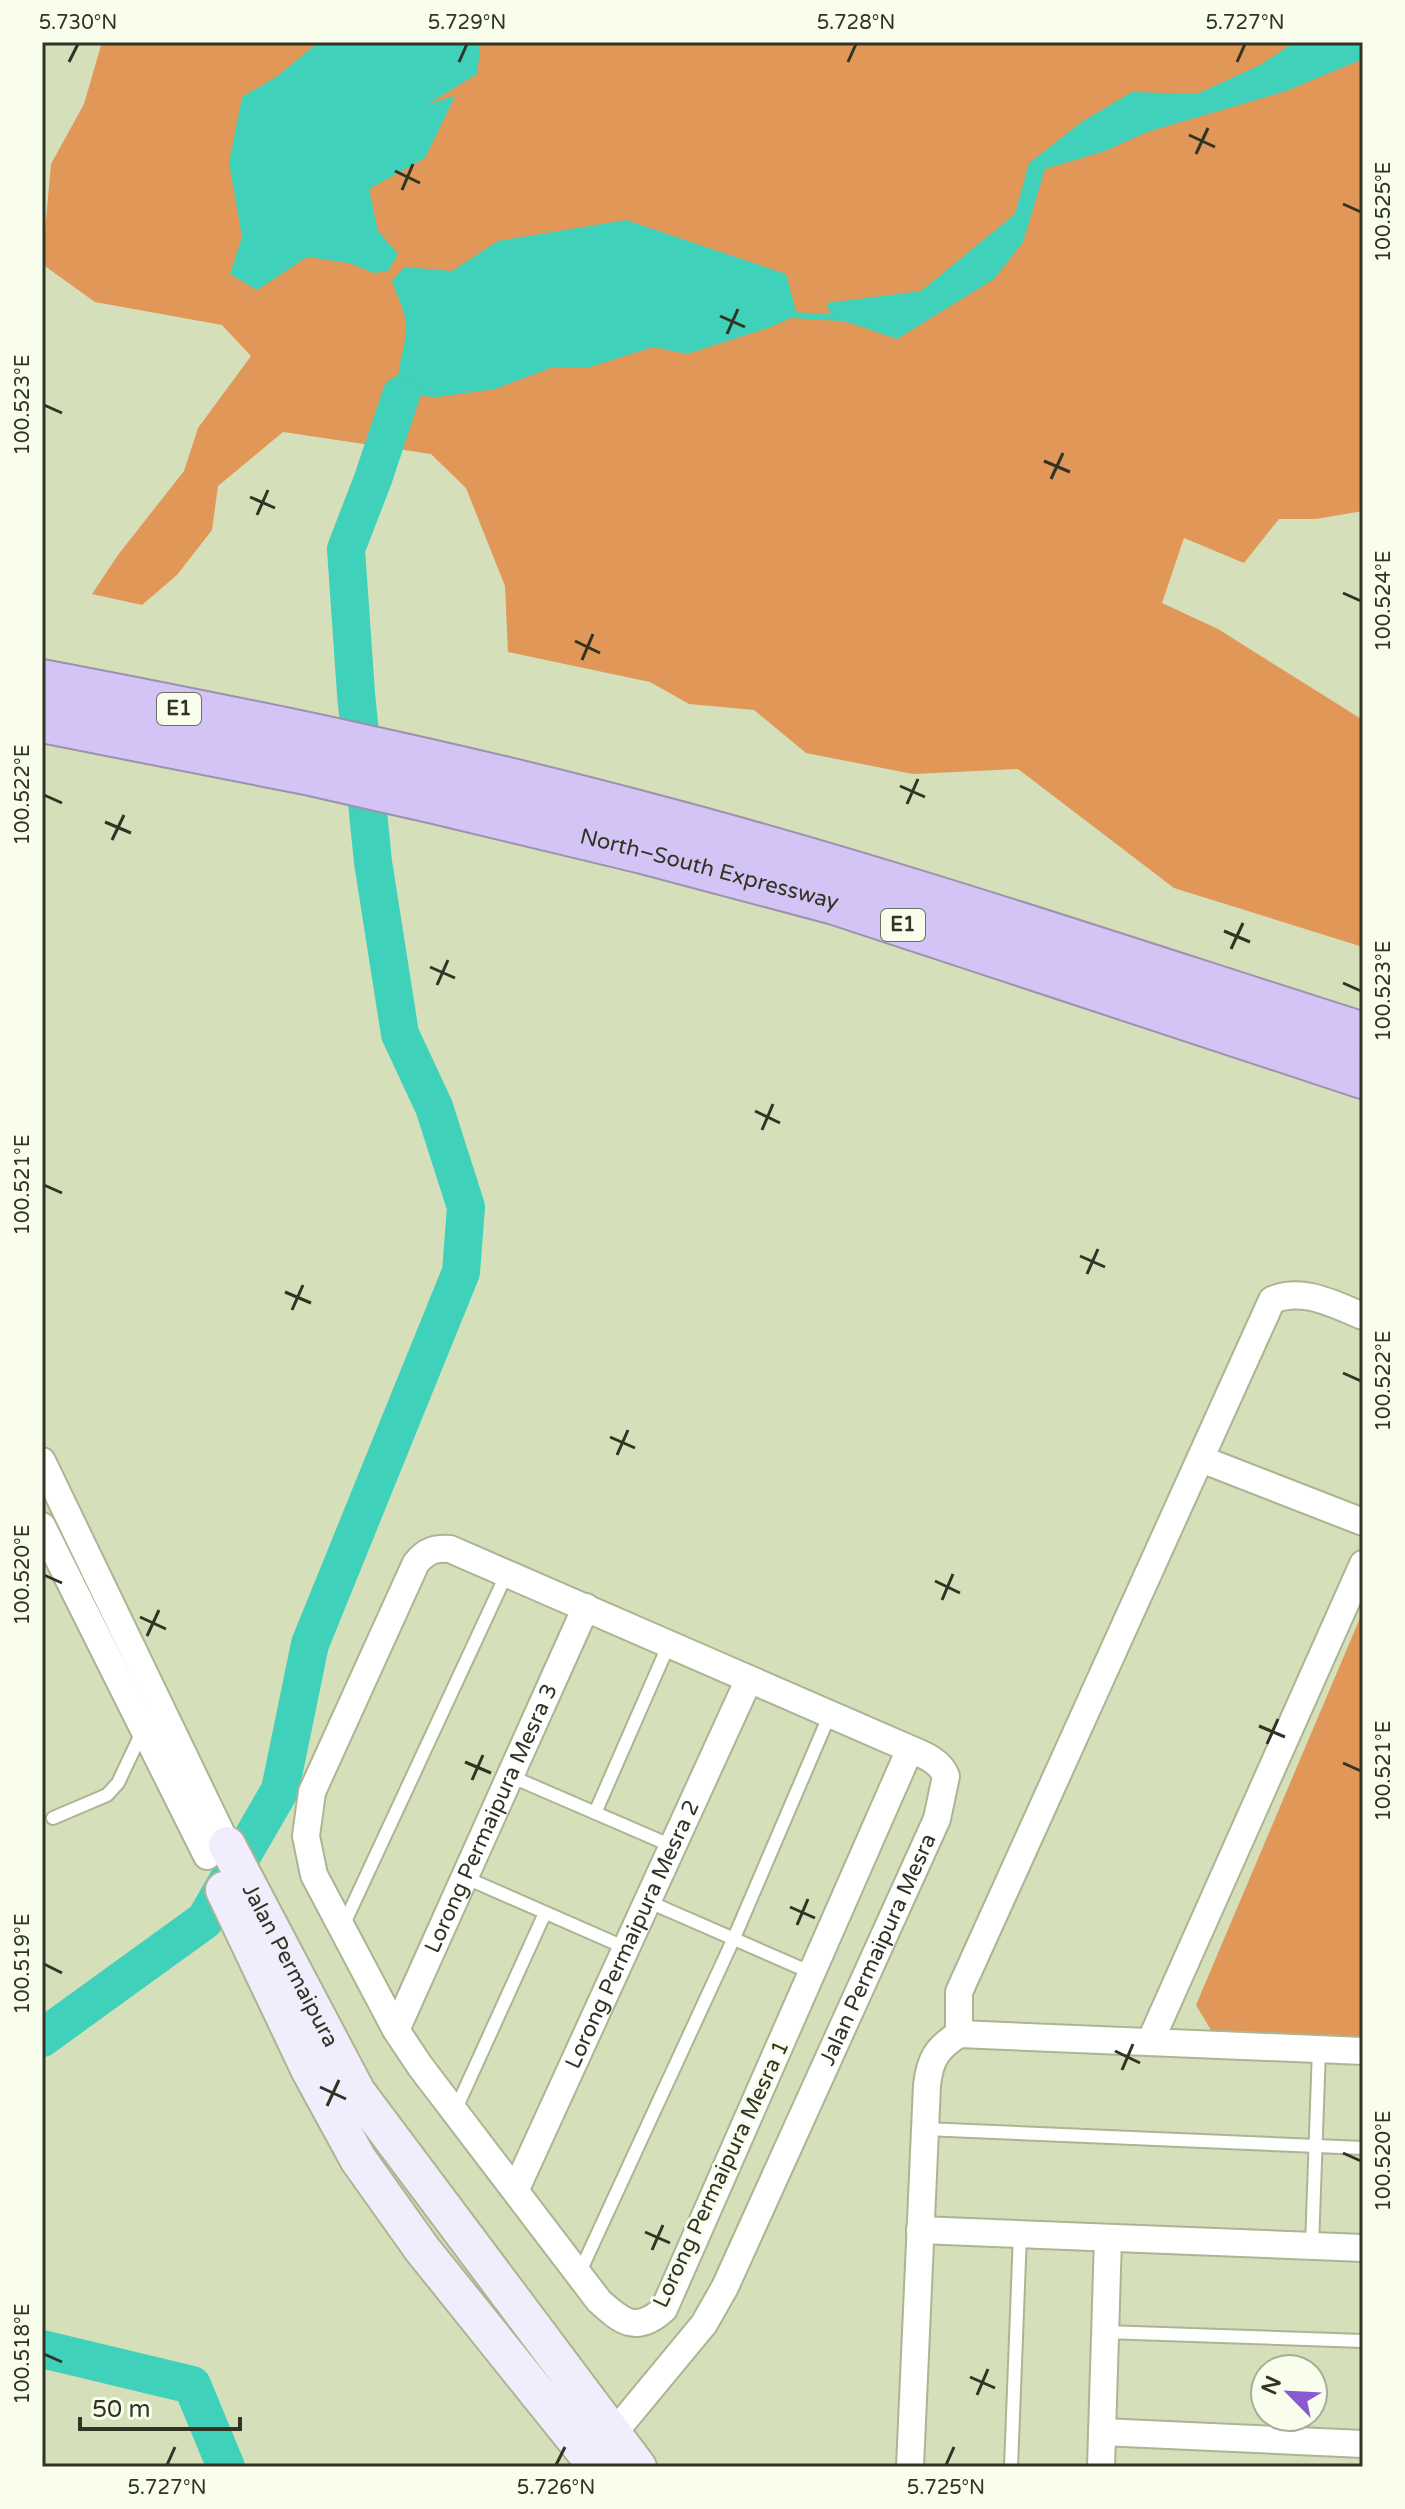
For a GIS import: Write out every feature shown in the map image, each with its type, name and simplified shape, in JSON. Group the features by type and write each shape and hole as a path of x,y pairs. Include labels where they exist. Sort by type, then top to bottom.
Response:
{"highway":[{"name":"North–South Expressway","path":"42,682 313,755 438,784 651,816 843,870 1363,1035"},
{"name":"North–South Expressway","path":"42,720 313,755"},
{"name":"North–South Expressway","path":"438,784 643,851 835,902 1363,1076"}],"main road":[{"name":"Jalan Permaipura","path":"217,1851 265,1941 310,2071 358,2159 422,2249 599,2452 638,2467"}],"street":[{"path":"959,2034 959,1992 1272,1300 1287,1294 1312,1296 1363,1316"},
{"path":"1201,1459 1363,1522"},
{"name":"Jalan Permaipura","path":"42,1461 217,1851"},
{"name":"Jalan Permaipura","path":"42,1526 143,1729 217,1851"},
{"name":"Jalan Permaipura Mesra","path":"342,1929 314,1875 306,1836 312,1792 402,1590 425,1552 437,1548 465,1554 910,1749 929,1758 946,1776 937,1819 725,2287 704,2324 599,2452"},
{"path":"1150,2042 1363,1564"},
{"name":"Lorong Permaipura Mesra 3","path":"396,2030 586,1607"},
{"name":"Lorong Permaipura Mesra 2","path":"516,2189 749,1679"},
{"name":"Lorong Permaipura Mesra 1","path":"342,1929 396,2030 454,2112 599,2301 623,2321 645,2323 664,2309 910,1749"},
{"path":"910,2467 930,2062 946,2042 959,2034 1363,2051"},
{"path":"920,2230 1363,2248"},
{"path":"1101,2467 1108,2238"},
{"path":"1102,2432 1363,2444"}],"lane":[{"path":"342,1929 507,1572"},
{"path":"595,1813 669,1644"},
{"path":"579,2274 734,1938 830,1714"},
{"path":"53,1818 107,1795 118,1783 143,1729"},
{"path":"510,1776 672,1846"},
{"path":"464,1877 626,1948"},
{"path":"647,1901 812,1973"},
{"path":"454,2112 545,1913"},
{"path":"1312,2246 1319,2049"},
{"path":"925,2129 1363,2148"},
{"path":"1011,2467 1020,2234"},
{"path":"1105,2332 1363,2341"}],"shaded area":[{"path":"102,42 1363,42 1363,511 1316,519 1279,519 1244,563 1184,538 1162,603 1218,629 1363,720 1363,947 1174,888 1018,769 913,774 806,753 754,710 689,704 650,682 508,652 505,586 466,488 431,454 283,432 218,486 212,530 177,575 142,605 92,594 118,555 184,471 198,428 251,356 222,325 95,302 42,264 51,164 84,104"},
{"path":"1363,1611 1363,2037 1211,2030 1196,2005"}],"water":[{"path":"319,42 481,42 477,74 428,104 455,96 425,158 369,189 378,231 398,254 388,271 374,273 349,263 307,257 257,290 230,274 242,237 229,163 242,97 276,77"},
{"path":"1295,42 1363,42 1363,59 1286,91 1147,132 1105,151 1045,169 1023,242 994,279 897,339 832,317 826,303 921,291 1015,214 1029,163 1083,121 1132,92 1197,94 1260,65"},
{"path":"626,220 786,274 797,315 771,327 687,354 653,347 590,367 553,367 495,389 437,397 401,395 398,378 406,324 392,281 404,267 452,271 498,241"}],"waterway":[{"path":"792,315 841,318"},
{"path":"42,2038 205,1920 280,1790 310,1644 461,1272 466,1207 434,1107 400,1034 373,862 356,694 346,549 401,395"},
{"path":"42,2349 192,2385 226,2467"}]}
